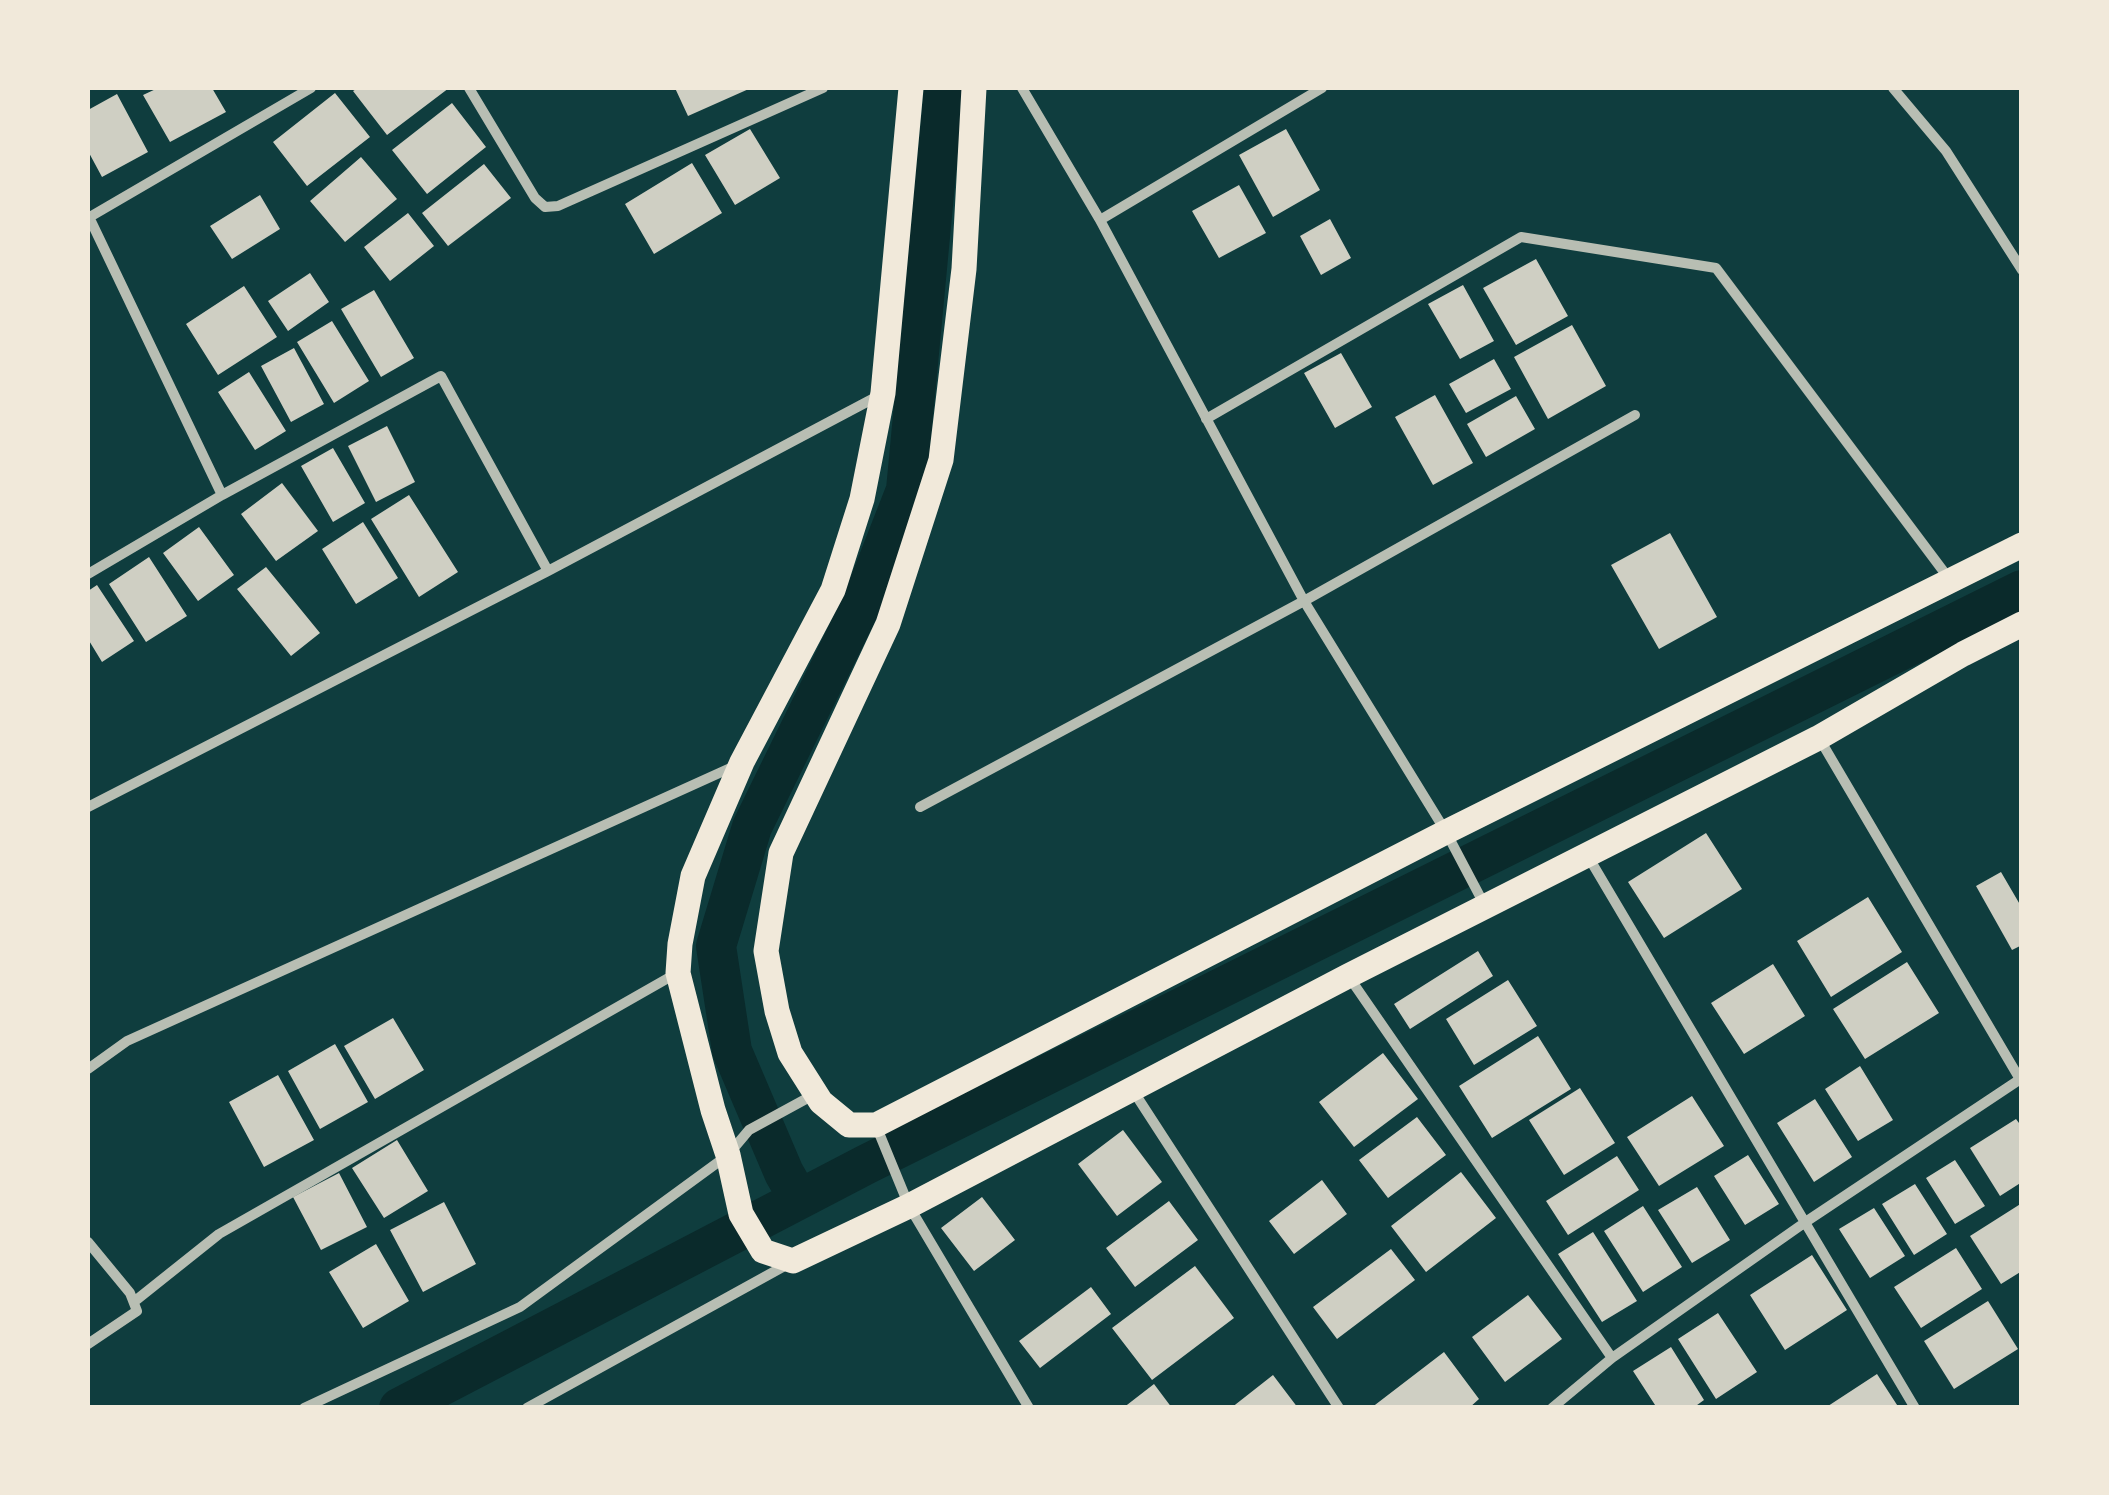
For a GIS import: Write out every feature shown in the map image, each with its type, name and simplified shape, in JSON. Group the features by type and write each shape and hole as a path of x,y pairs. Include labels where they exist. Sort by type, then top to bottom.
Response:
{"main road":[{"path":"911,88 883,393 862,498 832,590 742,762 694,876 678,973 741,1214 763,1250 793,1261 909,1206 1348,976 1482,900 1588,857 1818,738 2022,624"},
{"path":"974,88 964,269 940,460 888,624 780,853 766,951 790,1053 821,1102 849,1124 880,1134 2022,545"}],"street":[{"path":"222,496 88,218 312,88"},
{"path":"468,88 535,198 545,206 558,206 822,88"},
{"path":"1022,88 1100,220 1304,602 1451,840 1482,900"},
{"path":"1100,220 1322,88"},
{"path":"1893,88 1946,152 2022,270"},
{"path":"1206,419 1521,237 1716,268 1951,581"},
{"path":"88,574 441,376 548,571"},
{"path":"88,807 548,571 883,393"},
{"path":"920,807 1304,602 1635,416"},
{"path":"1552,1408 1612,1358 2021,1079 1818,738"},
{"path":"88,1069 127,1040 742,762"},
{"path":"1588,857 1915,1408"},
{"path":"135,1301 219,1234 678,973"},
{"path":"1348,976 1612,1358"},
{"path":"1131,1088 1339,1408"},
{"path":"304,1408 520,1308 728,1155 748,1130 816,1094"},
{"path":"880,1134 909,1206 1029,1408"},
{"path":"88,1242 135,1301 134,1316 88,1344"},
{"path":"532,1406 793,1261"}],"building":[{"path":"158,88 212,88 226,112 170,142 143,95"},
{"path":"449,88 387,135 353,91"},
{"path":"675,88 751,88 688,116"},
{"path":"335,93 370,137 307,186 273,142"},
{"path":"117,94 148,152 102,177 88,151 88,110"},
{"path":"452,103 486,147 427,194 392,150"},
{"path":"750,129 780,178 735,205 705,155"},
{"path":"1286,129 1320,190 1273,217 1239,155"},
{"path":"361,157 397,199 345,242 310,201"},
{"path":"692,163 722,213 654,254 625,204"},
{"path":"484,164 511,198 448,246 422,213"},
{"path":"1239,185 1266,233 1219,258 1192,211"},
{"path":"260,195 280,229 232,259 210,226"},
{"path":"408,213 434,246 390,281 364,247"},
{"path":"1330,219 1351,258 1321,275 1300,236"},
{"path":"1536,259 1568,316 1516,345 1483,288"},
{"path":"310,273 329,302 288,331 268,301"},
{"path":"1463,285 1494,341 1460,359 1428,304"},
{"path":"244,286 277,337 218,375 186,324"},
{"path":"374,290 414,358 381,377 341,309"},
{"path":"332,321 369,381 334,403 297,342"},
{"path":"1572,325 1606,386 1548,419 1514,357"},
{"path":"294,348 324,404 291,422 261,366"},
{"path":"1341,353 1372,407 1335,428 1304,373"},
{"path":"1494,359 1511,389 1466,413 1449,384"},
{"path":"249,372 286,431 255,450 218,392"},
{"path":"1435,395 1473,463 1433,485 1395,417"},
{"path":"1516,396 1535,429 1486,457 1467,424"},
{"path":"387,426 415,482 376,502 348,446"},
{"path":"333,448 365,503 333,522 301,466"},
{"path":"282,483 318,531 276,561 241,514"},
{"path":"409,495 458,572 419,597 371,519"},
{"path":"363,522 398,578 356,604 322,549"},
{"path":"199,527 234,575 198,601 163,553"},
{"path":"1670,533 1717,617 1659,649 1611,565"},
{"path":"149,557 187,616 146,642 109,584"},
{"path":"266,567 320,633 291,656 237,589"},
{"path":"97,585 134,641 102,662 88,639 88,591"},
{"path":"1706,833 1742,889 1664,938 1628,882"},
{"path":"2001,872 2022,908 2022,945 2012,950 1976,886"},
{"path":"1868,897 1902,952 1831,997 1797,941"},
{"path":"1478,951 1493,976 1410,1029 1394,1004"},
{"path":"1907,962 1939,1013 1865,1059 1833,1009"},
{"path":"1773,964 1805,1016 1744,1054 1711,1003"},
{"path":"1508,980 1537,1026 1474,1065 1446,1019"},
{"path":"393,1018 424,1070 375,1099 344,1046"},
{"path":"1538,1036 1571,1089 1492,1138 1459,1086"},
{"path":"335,1044 368,1102 320,1129 288,1071"},
{"path":"1383,1053 1418,1099 1354,1147 1319,1102"},
{"path":"1860,1066 1893,1120 1858,1141 1825,1089"},
{"path":"278,1075 314,1140 264,1167 229,1102"},
{"path":"1580,1088 1615,1143 1564,1175 1529,1120"},
{"path":"1692,1096 1724,1146 1659,1186 1627,1137"},
{"path":"1815,1099 1852,1157 1814,1182 1777,1123"},
{"path":"1417,1117 1446,1155 1388,1198 1359,1160"},
{"path":"2016,1119 2022,1127 2022,1182 2000,1196 1970,1148"},
{"path":"1123,1130 1162,1182 1117,1216 1078,1164"},
{"path":"397,1140 428,1191 384,1218 352,1168"},
{"path":"1748,1155 1779,1204 1745,1225 1714,1176"},
{"path":"1617,1156 1639,1190 1568,1235 1546,1201"},
{"path":"1955,1160 1985,1206 1955,1224 1926,1178"},
{"path":"1461,1172 1496,1218 1426,1272 1391,1226"},
{"path":"339,1173 367,1227 321,1250 293,1197"},
{"path":"1322,1180 1347,1214 1294,1254 1269,1221"},
{"path":"1915,1184 1947,1234 1914,1255 1882,1204"},
{"path":"1697,1187 1730,1240 1692,1263 1658,1210"},
{"path":"982,1197 1015,1240 974,1271 941,1228"},
{"path":"1169,1201 1198,1240 1135,1287 1106,1248"},
{"path":"444,1202 476,1264 423,1292 390,1230"},
{"path":"2022,1203 2022,1271 2001,1284 1970,1236"},
{"path":"1643,1206 1682,1267 1643,1292 1604,1231"},
{"path":"1874,1208 1905,1256 1870,1278 1839,1229"},
{"path":"1593,1232 1637,1301 1602,1322 1558,1254"},
{"path":"376,1244 409,1301 363,1328 329,1272"},
{"path":"1956,1248 1982,1289 1921,1328 1894,1287"},
{"path":"1391,1249 1415,1280 1337,1339 1313,1307"},
{"path":"1812,1255 1847,1310 1785,1350 1750,1295"},
{"path":"1195,1266 1234,1318 1152,1380 1112,1328"},
{"path":"1091,1287 1111,1314 1040,1368 1019,1341"},
{"path":"1528,1295 1562,1339 1505,1382 1472,1337"},
{"path":"1988,1301 2018,1349 1954,1389 1924,1341"},
{"path":"1718,1313 1757,1372 1716,1399 1678,1339"},
{"path":"1671,1347 1704,1400 1693,1408 1657,1408 1633,1371"},
{"path":"1444,1352 1479,1399 1469,1408 1371,1408"},
{"path":"1877,1374 1899,1408 1825,1408"},
{"path":"1273,1375 1298,1408 1231,1408"},
{"path":"1154,1384 1172,1408 1123,1408"}],"waterway":[{"path":"799,1199 732,1051 716,946 752,827 861,605 906,490 944,88"},
{"path":"399,1408 867,1164 2022,590"}]}
